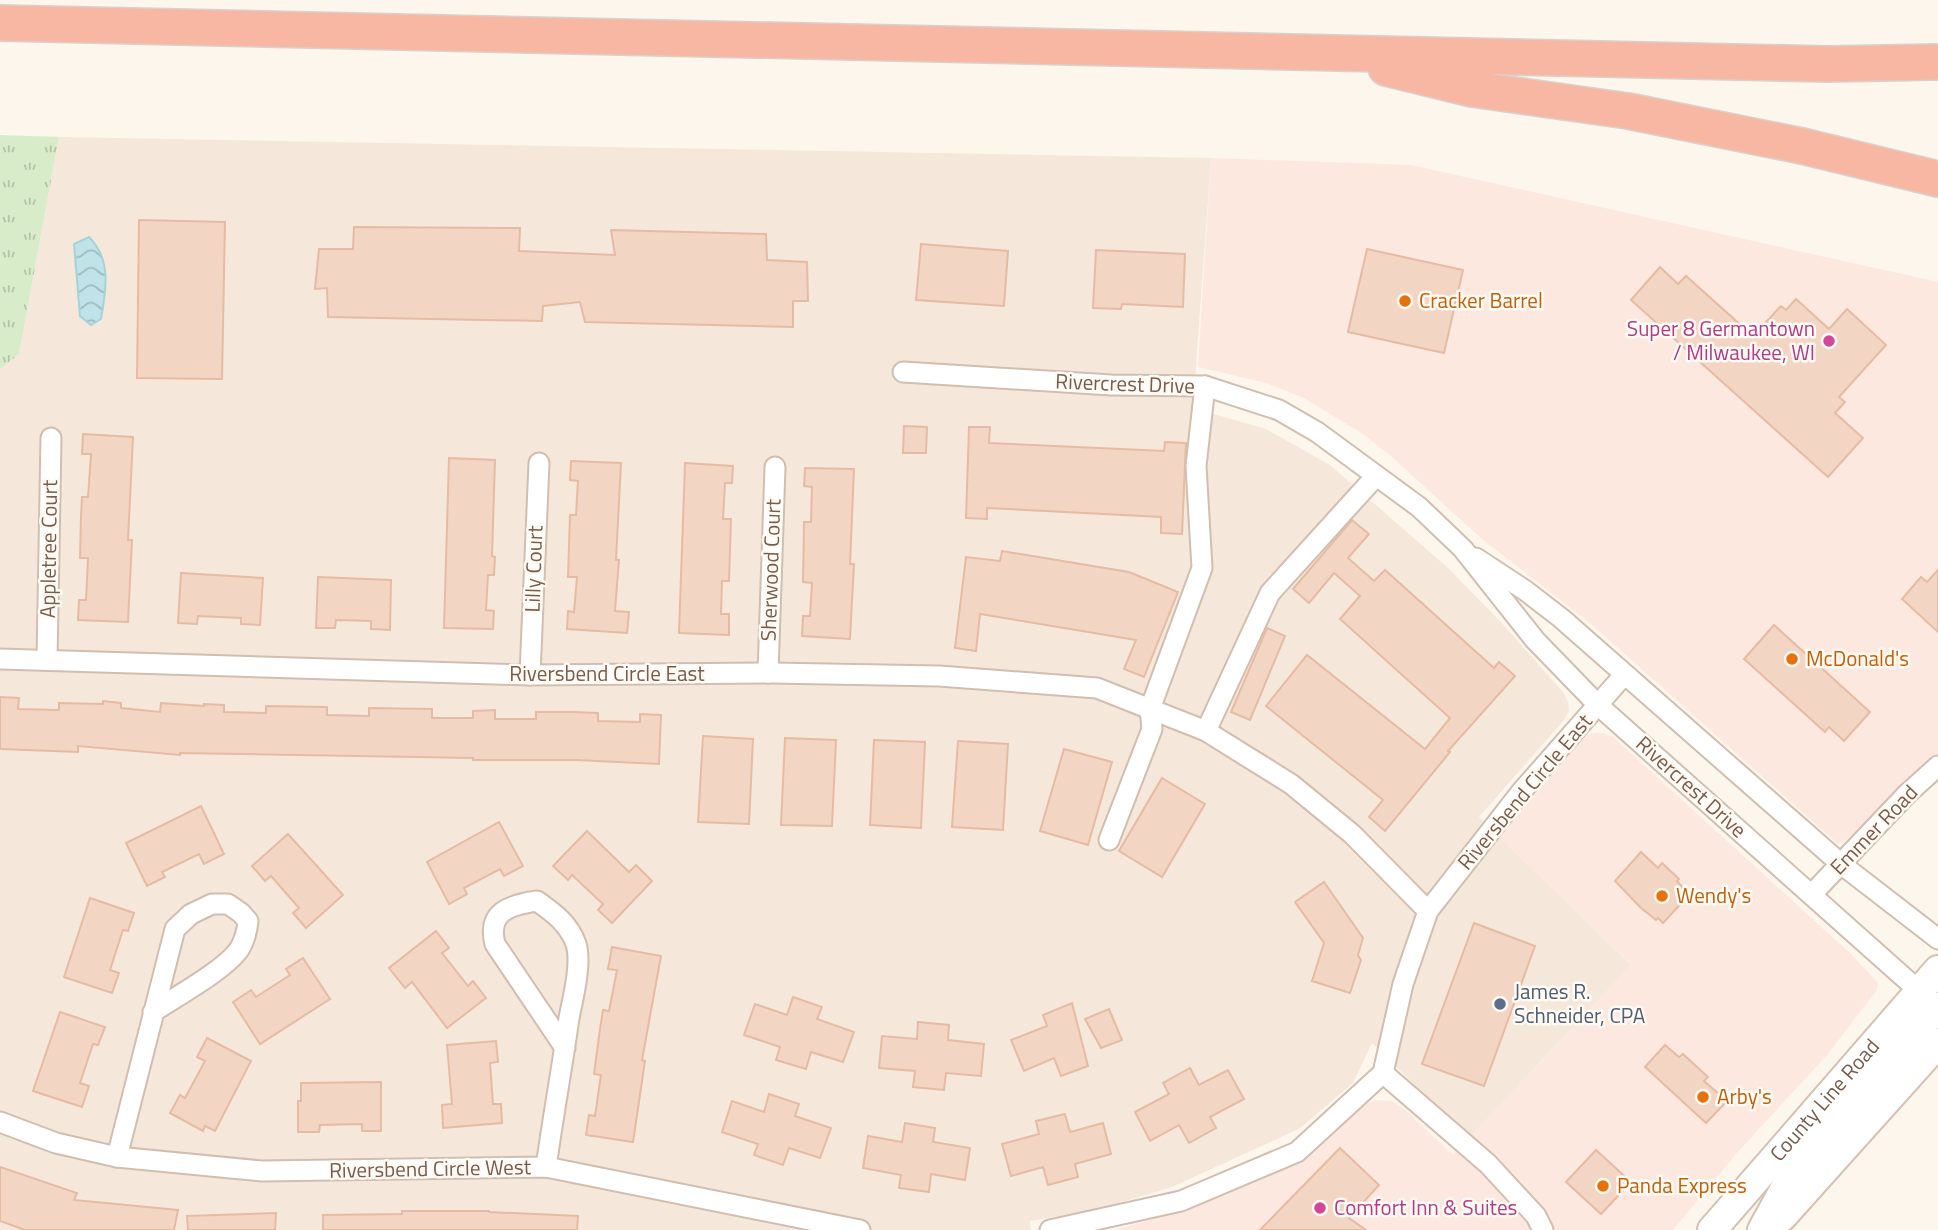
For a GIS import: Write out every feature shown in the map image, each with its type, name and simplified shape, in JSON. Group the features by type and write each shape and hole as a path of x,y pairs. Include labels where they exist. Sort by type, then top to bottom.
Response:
{"highway":[{"path":"0,23 1828,64 1938,62"},
{"path":"1321,51 1472,89 1628,111 1802,146 1938,179"}],"main road":[{"name":"County Line Road","path":"1712,1230 1795,1134 1931,1002 1938,970"},
{"path":"1762,1230 1801,1163 1931,1002"},
{"path":"1770,1230 1938,1042"},
{"path":"1735,1230 1795,1134"}],"street":[{"name":"Rivercrest Drive","path":"903,372 1111,385 1205,386 1279,410 1317,432 1419,507 1463,549 1535,640 1598,705 1931,1002"},
{"path":"1109,840 1152,729 1150,709 1202,568 1196,466 1205,386"},
{"name":"Appletree Court","path":"47,660 51,438"},
{"name":"Lilly Court","path":"530,675 539,463"},
{"name":"Sherwood Court","path":"768,673 775,467"},
{"path":"1050,1230 1181,1201 1297,1152 1383,1073 1403,984 1428,911 1353,834 1306,796 1206,731 1270,593 1376,475"},
{"name":"Rivercrest Drive","path":"1463,549 1561,618 1842,864 1938,939"},
{"name":"Riversbend Circle East","path":"0,659 530,675 768,673 939,676 1097,688 1206,731"},
{"name":"Riversbend Circle East","path":"1428,911 1521,792 1624,675"},
{"name":"Emmer Road","path":"1812,894 1907,794 1938,766"},
{"path":"545,1167 565,1048 577,972 577,946 567,925 537,901 517,904 498,915 491,930 495,944 565,1048"},
{"path":"117,1157 153,1012 175,929 191,914 212,904 228,904 241,913 248,922 247,935 238,951 224,964 153,1012"},
{"path":"1383,1073 1488,1164 1536,1216 1543,1230"},
{"name":"Riversbend Circle West","path":"0,1122 56,1143 117,1157 262,1171 545,1167 860,1230"}],"shaded area":[{"path":"59,137 1211,158 1193,408 1266,429 1330,465 1448,568 1563,692 1569,711 1564,720 1479,817 1631,965 1469,1138 1372,1043 1353,1083 1299,1129 1172,1187 1099,1209 1030,1221 1031,1230 0,1230 0,369 19,354"},
{"path":"1211,158 1411,165 1938,282 1938,754 1844,842 1838,844 1591,624 1482,539 1363,434 1304,398 1266,383 1198,367"},
{"path":"1591,733 1604,733 1613,737 1851,954 1878,983 1877,990 1827,1055 1736,1154 1673,1230 1115,1230 1175,1213 1287,1164 1366,1104 1376,1100 1392,1101 1405,1110 1453,1155 1631,965 1499,837 1582,740"}],"green space":[{"path":"0,135 59,137 19,354 0,369"}],"water":[{"path":"89,237 101,255 106,276 101,319 91,325 80,316 74,244"}],"building":[{"path":"139,220 225,222 222,379 137,378"},
{"path":"354,227 520,228 519,251 615,255 611,230 766,234 767,260 807,262 808,301 793,301 793,327 585,322 580,302 543,306 542,321 328,317 327,288 315,289 319,249 353,249"},
{"path":"921,244 1008,251 1004,306 916,300"},
{"name":"Cracker Barrel","path":"1367,249 1463,270 1444,353 1348,332"},
{"path":"1096,250 1185,254 1183,307 1122,304 1121,309 1093,308"},
{"path":"1660,267 1678,284 1686,276 1753,336 1781,306 1786,310 1796,299 1829,329 1847,309 1886,345 1839,397 1845,402 1835,413 1863,438 1828,477 1631,300"},
{"path":"904,426 927,427 926,453 903,453"},
{"path":"969,427 990,427 989,443 1164,451 1165,442 1186,443 1182,534 1161,533 1161,517 987,508 987,519 966,518"},
{"path":"83,434 133,437 128,540 132,540 128,622 78,620 79,600 86,600 88,558 80,558 81,516 82,497 88,497 91,454 82,454"},
{"path":"449,458 495,460 492,556 495,557 494,575 488,575 486,610 494,611 493,629 444,628"},
{"path":"571,461 621,463 615,611 629,612 627,633 567,629 568,611 574,612 577,577 568,577 570,515 576,515 578,481 570,480"},
{"path":"685,463 733,466 732,483 725,483 723,519 731,519 729,581 722,581 721,614 729,614 729,635 679,633"},
{"path":"805,468 854,469 850,564 854,564 850,639 802,636 803,616 810,616 812,583 803,582 804,522 811,522 812,487 804,486"},
{"path":"1352,520 1369,534 1348,558 1374,581 1385,570 1494,668 1499,662 1515,676 1448,751 1450,752 1385,831 1369,817 1383,800 1266,706 1307,655 1425,749 1450,718 1340,619 1360,596 1334,573 1309,603 1293,589"},
{"path":"1002,551 1129,572 1178,592 1144,677 1124,669 1136,640 980,614 976,651 955,648 966,557 1000,561"},
{"path":"1938,570 1938,632 1902,599 1921,577 1927,582"},
{"path":"181,573 263,578 260,625 241,624 241,618 198,616 197,624 178,623"},
{"path":"318,577 391,580 390,630 371,629 371,621 336,620 335,628 316,628"},
{"path":"1774,625 1870,712 1844,741 1829,727 1825,732 1744,659"},
{"path":"1267,628 1285,636 1250,720 1231,712"},
{"path":"0,697 19,698 18,709 59,710 59,703 103,704 103,701 121,703 121,708 160,712 161,703 224,705 224,712 266,713 266,706 327,707 327,715 369,716 369,708 432,709 432,718 473,718 473,711 495,710 495,719 536,719 536,712 574,712 598,713 598,721 640,722 640,714 661,715 659,764 473,758 180,755 78,746 78,752 0,749"},
{"path":"703,736 753,739 749,824 698,822"},
{"path":"785,738 836,740 832,826 781,825"},
{"path":"874,740 925,742 921,828 870,825"},
{"path":"958,741 1008,744 1003,830 952,827"},
{"path":"1064,749 1112,762 1088,845 1040,831"},
{"path":"1162,778 1205,804 1162,877 1119,851"},
{"path":"201,806 224,854 204,864 199,854 162,872 165,877 147,886 126,843"},
{"path":"499,822 523,866 504,876 500,869 464,888 467,894 449,904 427,862"},
{"path":"587,831 629,872 636,865 652,881 612,923 598,910 603,904 572,875 568,880 553,866"},
{"path":"288,834 343,895 306,928 293,913 299,908 271,876 265,881 252,866"},
{"path":"1641,852 1658,868 1662,863 1679,879 1677,881 1689,895 1663,923 1641,908 1615,881"},
{"path":"1324,882 1363,938 1358,955 1361,960 1350,993 1312,981 1324,943 1295,902"},
{"path":"90,898 134,913 128,931 123,930 110,970 119,973 112,993 64,977"},
{"path":"1474,923 1535,946 1484,1086 1422,1064"},
{"path":"436,931 449,948 442,953 468,986 473,981 486,998 447,1028 412,982 405,988 389,968"},
{"path":"612,947 661,956 642,1060 645,1061 633,1142 586,1135 589,1115 595,1116 601,1075 594,1074 603,1010 609,1011 617,970 608,969"},
{"path":"303,958 330,999 260,1044 233,1002 251,990 256,997 290,975 286,969"},
{"path":"793,997 822,1007 817,1019 854,1032 843,1062 811,1052 806,1069 776,1060 780,1047 744,1035 755,1004 787,1015"},
{"path":"1072,1003 1088,1066 1061,1076 1054,1058 1024,1071 1011,1040 1047,1026 1043,1015"},
{"path":"1109,1009 1122,1040 1101,1048 1085,1019"},
{"path":"60,1012 105,1027 98,1045 93,1044 80,1083 89,1086 82,1107 33,1091"},
{"path":"918,1022 949,1025 948,1040 984,1044 981,1076 946,1073 944,1090 913,1087 915,1071 879,1068 882,1036 917,1039"},
{"path":"207,1038 251,1061 215,1131 205,1126 203,1131 170,1113 180,1095 185,1098 205,1061 197,1057"},
{"path":"496,1041 498,1062 490,1063 493,1104 501,1104 502,1123 443,1128 442,1105 452,1104 447,1045"},
{"path":"1665,1045 1679,1057 1683,1054 1708,1077 1704,1081 1727,1101 1706,1123 1645,1067"},
{"path":"1190,1068 1199,1085 1228,1070 1244,1099 1210,1117 1216,1128 1189,1143 1179,1125 1150,1141 1135,1112 1169,1094 1163,1083"},
{"path":"381,1082 381,1131 362,1131 362,1124 320,1125 319,1132 298,1132 301,1083"},
{"path":"769,1094 799,1104 795,1116 831,1128 820,1158 789,1148 783,1165 754,1155 758,1144 722,1132 732,1101 764,1112"},
{"path":"1065,1114 1070,1132 1103,1123 1111,1154 1075,1164 1078,1177 1048,1185 1043,1167 1011,1176 1002,1144 1039,1134 1036,1121"},
{"path":"905,1123 935,1128 933,1142 970,1148 965,1180 931,1174 929,1192 899,1188 901,1175 863,1168 868,1136 902,1142"},
{"name":"Comfort Inn & Suites","path":"1340,1148 1379,1185 1349,1218 1366,1230 1260,1230"},
{"path":"1596,1150 1631,1182 1601,1214 1566,1182"},
{"path":"0,1167 77,1193 74,1200 178,1210 174,1230 25,1230 0,1221"},
{"path":"402,1211 489,1211 578,1216 577,1230 323,1230 323,1215 402,1214"},
{"path":"276,1213 275,1230 188,1230 187,1216"}],"place":[{"name":"Cracker Barrel","path":"1405,301"},
{"name":"Super 8 Germantown / Milwaukee, WI","path":"1829,341"},
{"name":"McDonald's","path":"1792,659"},
{"name":"Wendy's","path":"1662,896"},
{"name":"James R. Schneider, CPA","path":"1500,1004"},
{"name":"Arby's","path":"1703,1097"},
{"name":"Panda Express","path":"1603,1186"},
{"name":"Comfort Inn & Suites","path":"1320,1208"}]}
